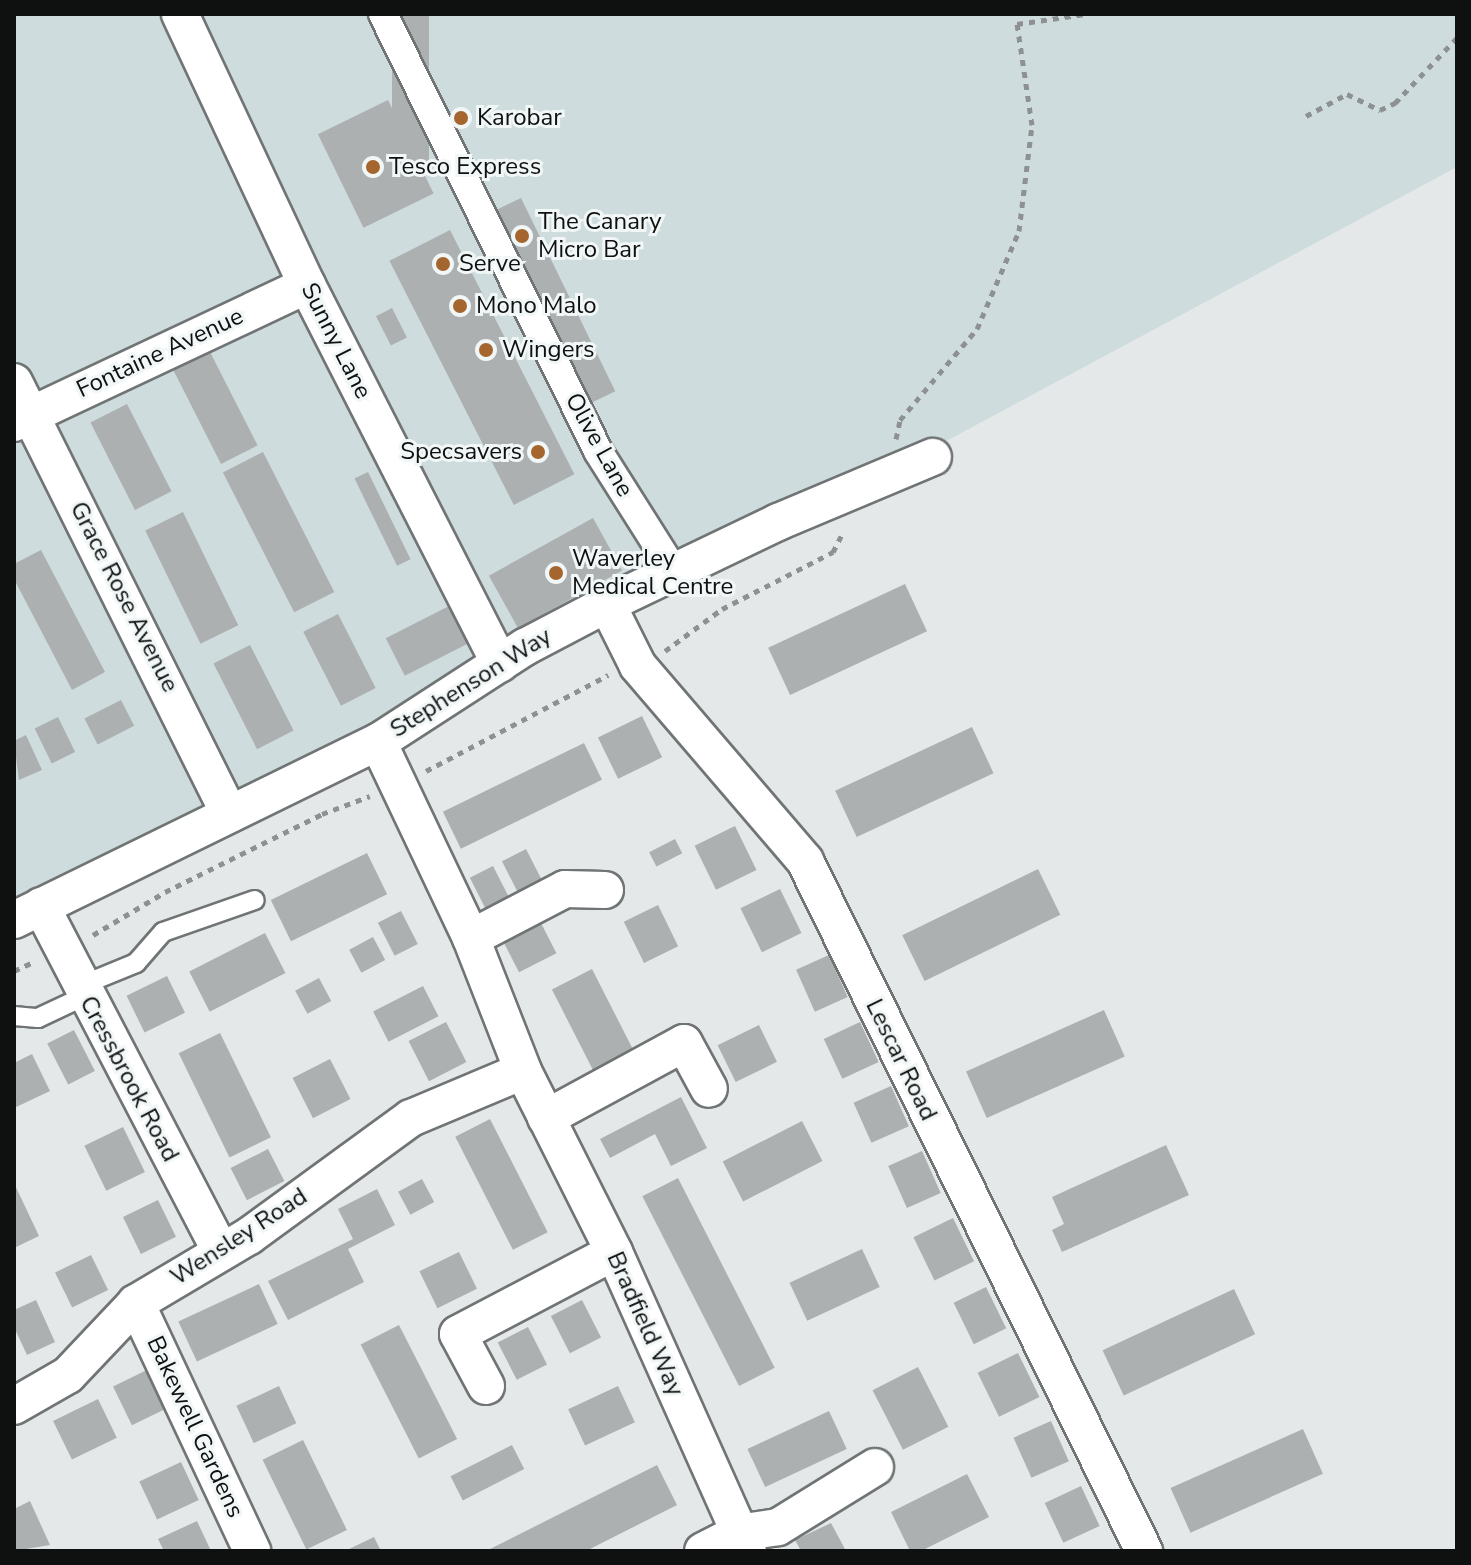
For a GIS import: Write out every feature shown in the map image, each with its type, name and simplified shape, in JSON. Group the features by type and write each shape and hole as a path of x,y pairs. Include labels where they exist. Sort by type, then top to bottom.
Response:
{"street":[{"name":"Sunny Lane","path":"180,14 307,285 500,664"},
{"name":"Olive Lane","path":"383,14 598,451 674,571"},
{"name":"Fontaine Avenue","path":"22,418 307,285"},
{"name":"Grace Rose Avenue","path":"14,382 22,418 229,814"},
{"name":"Stephenson Way","path":"28,913 378,742 500,664 607,604 674,571 933,457"},
{"name":"Lescar Road","path":"607,604 638,666 805,861 1144,1551"},
{"name":"Bradfield Way","path":"378,742 471,938 523,1071 614,1252 743,1542"},
{"path":"471,938 565,889 605,890"},
{"name":"Cressbrook Road","path":"28,913 61,949 220,1250"},
{"path":"546,1118 684,1043 709,1089"},
{"name":"Wensley Road","path":"18,1393 68,1375 136,1303 220,1250 249,1236 411,1118 523,1071"},
{"path":"486,1386 458,1334 614,1252"},
{"name":"Bakewell Gardens","path":"136,1303 252,1551"},
{"path":"703,1551 743,1542 778,1527 875,1467"}],"lane":[{"path":"14,1016 38,1018 136,963 163,932 255,900"}],"path":[{"path":"14,971 322,814 399,786 540,706 638,666 722,609 833,552 878,480 900,420 977,329 1019,231 1032,125 1017,24 1085,14"},
{"path":"1306,116 1347,94 1380,110 1395,103 1457,38"}],"shaded area":[{"path":"14,14 1457,14 1457,167 14,941"}],"building":[{"path":"392,14 429,14 429,168 392,168"},
{"path":"388,100 434,193 363,228 318,134"},
{"path":"521,198 615,391 587,405 493,212"},
{"path":"450,230 574,474 514,505 389,261"},
{"path":"392,308 407,337 391,346 376,316"},
{"path":"209,350 258,445 221,464 172,369"},
{"path":"127,404 171,491 135,510 90,423"},
{"path":"263,452 334,592 294,612 223,472"},
{"path":"368,472 411,559 397,566 355,479"},
{"path":"183,512 238,625 200,644 145,530"},
{"name":"Waverley Medical Centre","path":"593,518 622,570 518,628 489,576"},
{"path":"41,550 105,672 72,690 14,579 14,564"},
{"path":"905,584 927,631 790,695 768,648"},
{"path":"449,606 468,643 405,676 386,638"},
{"path":"338,614 376,688 341,706 303,632"},
{"path":"250,645 294,731 257,749 213,664"},
{"path":"121,700 134,726 98,744 84,719"},
{"path":"642,716 662,757 618,779 598,737"},
{"path":"58,717 75,752 52,763 35,728"},
{"path":"972,727 994,773 857,837 835,791"},
{"path":"26,735 42,770 19,780 14,741"},
{"path":"584,743 602,780 461,849 443,812"},
{"path":"735,826 756,870 716,890 695,846"},
{"path":"675,839 682,853 656,866 649,852"},
{"path":"526,849 542,881 518,893 502,861"},
{"path":"367,853 387,894 291,941 271,900"},
{"path":"493,866 509,898 486,910 470,878"},
{"path":"1038,869 1060,915 925,981 902,935"},
{"path":"780,889 801,933 762,952 740,908"},
{"path":"658,905 678,946 644,963 624,922"},
{"path":"401,911 418,944 395,956 378,923"},
{"path":"541,923 556,953 519,972 504,942"},
{"path":"265,933 285,973 210,1012 189,972"},
{"path":"373,937 385,960 361,973 349,950"},
{"path":"829,955 848,997 815,1012 796,970"},
{"path":"592,969 640,1063 600,1083 552,989"},
{"path":"167,976 185,1013 145,1033 127,996"},
{"path":"319,978 331,1001 307,1014 295,991"},
{"path":"423,986 438,1016 389,1042 373,1011"},
{"path":"1104,1010 1125,1057 987,1118 966,1071"},
{"path":"446,1022 466,1062 429,1081 409,1041"},
{"path":"860,1022 879,1062 842,1079 824,1039"},
{"path":"759,1025 777,1062 736,1082 718,1045"},
{"path":"74,1030 95,1071 68,1085 47,1044"},
{"path":"220,1033 271,1137 230,1157 179,1053"},
{"path":"32,1054 50,1091 14,1108 14,1063"},
{"path":"330,1059 350,1099 313,1118 293,1078"},
{"path":"891,1086 909,1126 871,1143 854,1103"},
{"path":"681,1097 707,1148 671,1166 655,1134 610,1158 600,1139"},
{"path":"490,1119 548,1232 513,1250 455,1137"},
{"path":"802,1121 822,1161 743,1202 723,1161"},
{"path":"123,1127 145,1172 106,1191 84,1146"},
{"path":"1166,1145 1189,1195 1062,1252 1052,1230 1064,1224 1052,1197"},
{"path":"268,1149 284,1181 247,1200 231,1168"},
{"path":"922,1151 941,1193 907,1208 888,1166"},
{"path":"678,1178 775,1368 739,1386 642,1196"},
{"path":"422,1179 434,1202 410,1215 398,1192"},
{"path":"14,1183 39,1236 14,1248"},
{"path":"377,1189 395,1225 348,1249 364,1282 288,1320 268,1281 353,1239 338,1209"},
{"path":"158,1200 176,1237 141,1254 123,1217"},
{"path":"953,1218 974,1261 934,1280 913,1237"},
{"path":"862,1249 880,1287 807,1321 789,1283"},
{"path":"459,1252 477,1289 437,1308 419,1271"},
{"path":"91,1255 108,1290 72,1308 55,1273"},
{"path":"259,1284 278,1324 197,1361 178,1322"},
{"path":"986,1287 1006,1328 974,1344 954,1303"},
{"path":"1234,1289 1255,1334 1124,1396 1103,1350"},
{"path":"36,1300 55,1342 27,1355 14,1327 14,1310"},
{"path":"582,1300 601,1337 570,1353 551,1316"},
{"path":"399,1325 457,1439 419,1459 361,1345"},
{"path":"528,1327 547,1364 517,1380 498,1342"},
{"path":"1018,1353 1039,1397 999,1417 978,1373"},
{"path":"918,1367 948,1427 903,1450 873,1390"},
{"path":"149,1369 168,1408 132,1425 113,1387"},
{"path":"279,1386 296,1423 254,1443 236,1406"},
{"path":"618,1386 635,1422 585,1445 568,1409"},
{"path":"98,1399 117,1438 72,1460 53,1421"},
{"path":"829,1411 847,1449 765,1487 747,1449"},
{"path":"1051,1421 1069,1461 1031,1478 1014,1438"},
{"path":"1303,1429 1323,1474 1190,1533 1171,1488"},
{"path":"303,1440 347,1530 306,1550 263,1460"},
{"path":"512,1445 524,1469 463,1500 451,1476"},
{"path":"181,1462 199,1500 157,1520 139,1481"},
{"path":"657,1465 677,1505 586,1551 486,1551"},
{"path":"967,1474 989,1517 921,1551 910,1551 891,1512"},
{"path":"1081,1486 1100,1526 1063,1543 1045,1503"},
{"path":"30,1501 50,1545 14,1551 14,1509"},
{"path":"197,1521 211,1551 164,1551 158,1539"},
{"path":"831,1523 846,1551 801,1551 795,1540"},
{"path":"374,1537 381,1551 345,1551"}],"place":[{"name":"Karobar","path":"461,118"},
{"name":"Tesco Express","path":"373,167"},
{"name":"The Canary Micro Bar","path":"522,236"},
{"name":"Serve","path":"443,264"},
{"name":"Mono Malo","path":"460,306"},
{"name":"Wingers","path":"486,350"},
{"name":"Specsavers","path":"538,452"},
{"name":"Waverley Medical Centre","path":"556,573"}]}
